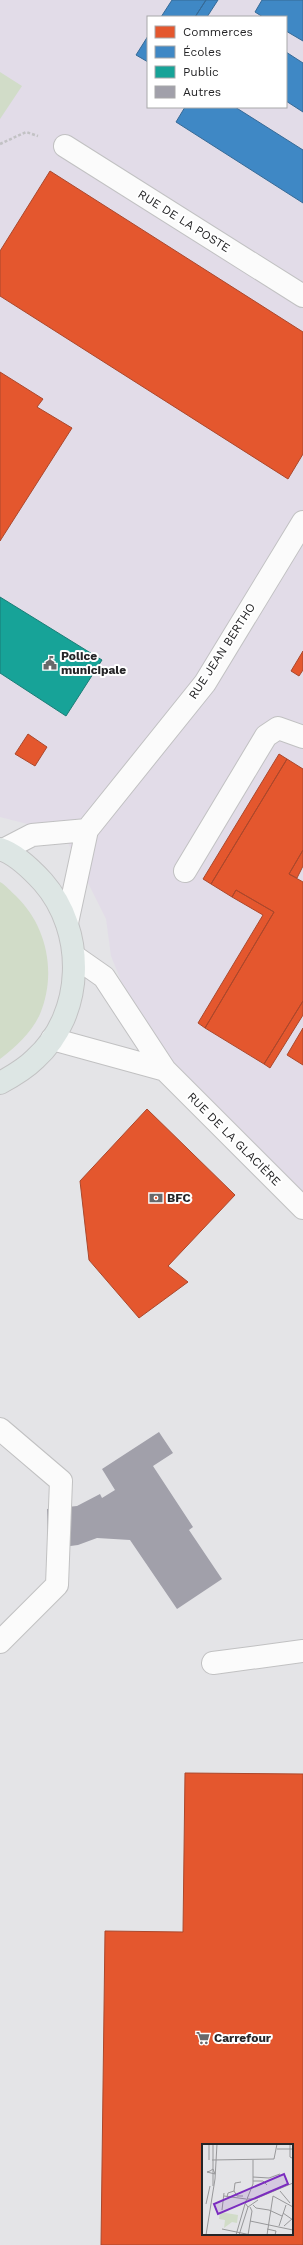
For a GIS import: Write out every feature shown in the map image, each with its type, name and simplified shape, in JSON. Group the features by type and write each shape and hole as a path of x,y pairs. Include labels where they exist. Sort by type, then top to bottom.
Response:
{"main road":[{"path":"0,1083 17,1074 36,1059 52,1039 66,1014 73,985 74,956 67,923 53,894 31,869 2,849"}],"street":[{"name":"RUE DE LA POSTE","path":"65,146 303,296"},
{"name":"RUE JEAN BERTHO","path":"67,923 87,830 205,683 303,522"},
{"path":"185,871 266,736 278,728 303,737"},
{"path":"2,849 32,835 87,830"},
{"name":"RUE DE LA GLACIÈRE","path":"74,956 104,977 165,1070 303,1208"},
{"name":"RUE DE LA GLACIÈRE","path":"52,1039 165,1070"},
{"path":"0,1429 61,1481 57,1585 0,1642"},
{"path":"213,1663 303,1651"}],"path":[{"path":"0,144 26,132 65,146"}],"shaded area":[{"path":"0,0 303,0 303,1198 140,1028 111,956 106,919 63,833 0,817"}],"green space":[{"path":"0,72 22,86 0,119"},
{"path":"0,882 27,908 35,921 42,936 46,951 48,982 45,998 37,1021 23,1039 0,1059"}],"building: Commerces":[{"path":"50,171 303,332 303,454 288,479 0,296 0,251"},
{"path":"0,372 43,399 37,407 72,428 0,541"},
{"path":"303,651 303,670 299,676 291,671"},
{"path":"28,734 47,747 35,766 15,754"},
{"path":"279,754 287,759 211,884 203,879"},
{"path":"287,759 303,769 303,850 289,874 303,882 303,1001 264,1064 205,1028 274,912 236,890 232,897 211,884"},
{"path":"303,850 303,866 297,878 289,874"},
{"path":"236,890 274,912 205,1028 198,1023 263,915 232,897"},
{"path":"303,1001 303,1015 270,1068 264,1064"},
{"path":"303,1028 303,1065 287,1055"},
{"path":"147,1109 235,1195 168,1266 188,1282 139,1318 89,1260 80,1181"},
{"name":"Carrefour","path":"185,1773 303,1774 303,2245 101,2245 105,1931 183,1932"}],"building: Écoles":[{"path":"172,0 206,0 196,16 162,16"},
{"path":"206,0 218,0 208,16 196,16"},
{"path":"262,0 303,0 303,41 287,32 287,16 261,16 255,12"},
{"path":"147,38 147,61 136,55"},
{"path":"287,53 303,63 303,112 287,102"},
{"path":"184,108 237,108 303,150 303,203 176,122"}],"building: Public":[{"path":"0,597 102,660 66,716 0,673"}],"building: Autres":[{"path":"159,1432 173,1453 153,1466 193,1527 189,1530 222,1579 177,1609 130,1540 97,1538 78,1545 48,1549 47,1509 77,1506 100,1494 102,1498 115,1490 102,1469"}],"place":[{"name":"Police municipale","path":"50,663"},
{"name":"BFC","path":"156,1198"},
{"name":"Carrefour","path":"203,2038"}]}
